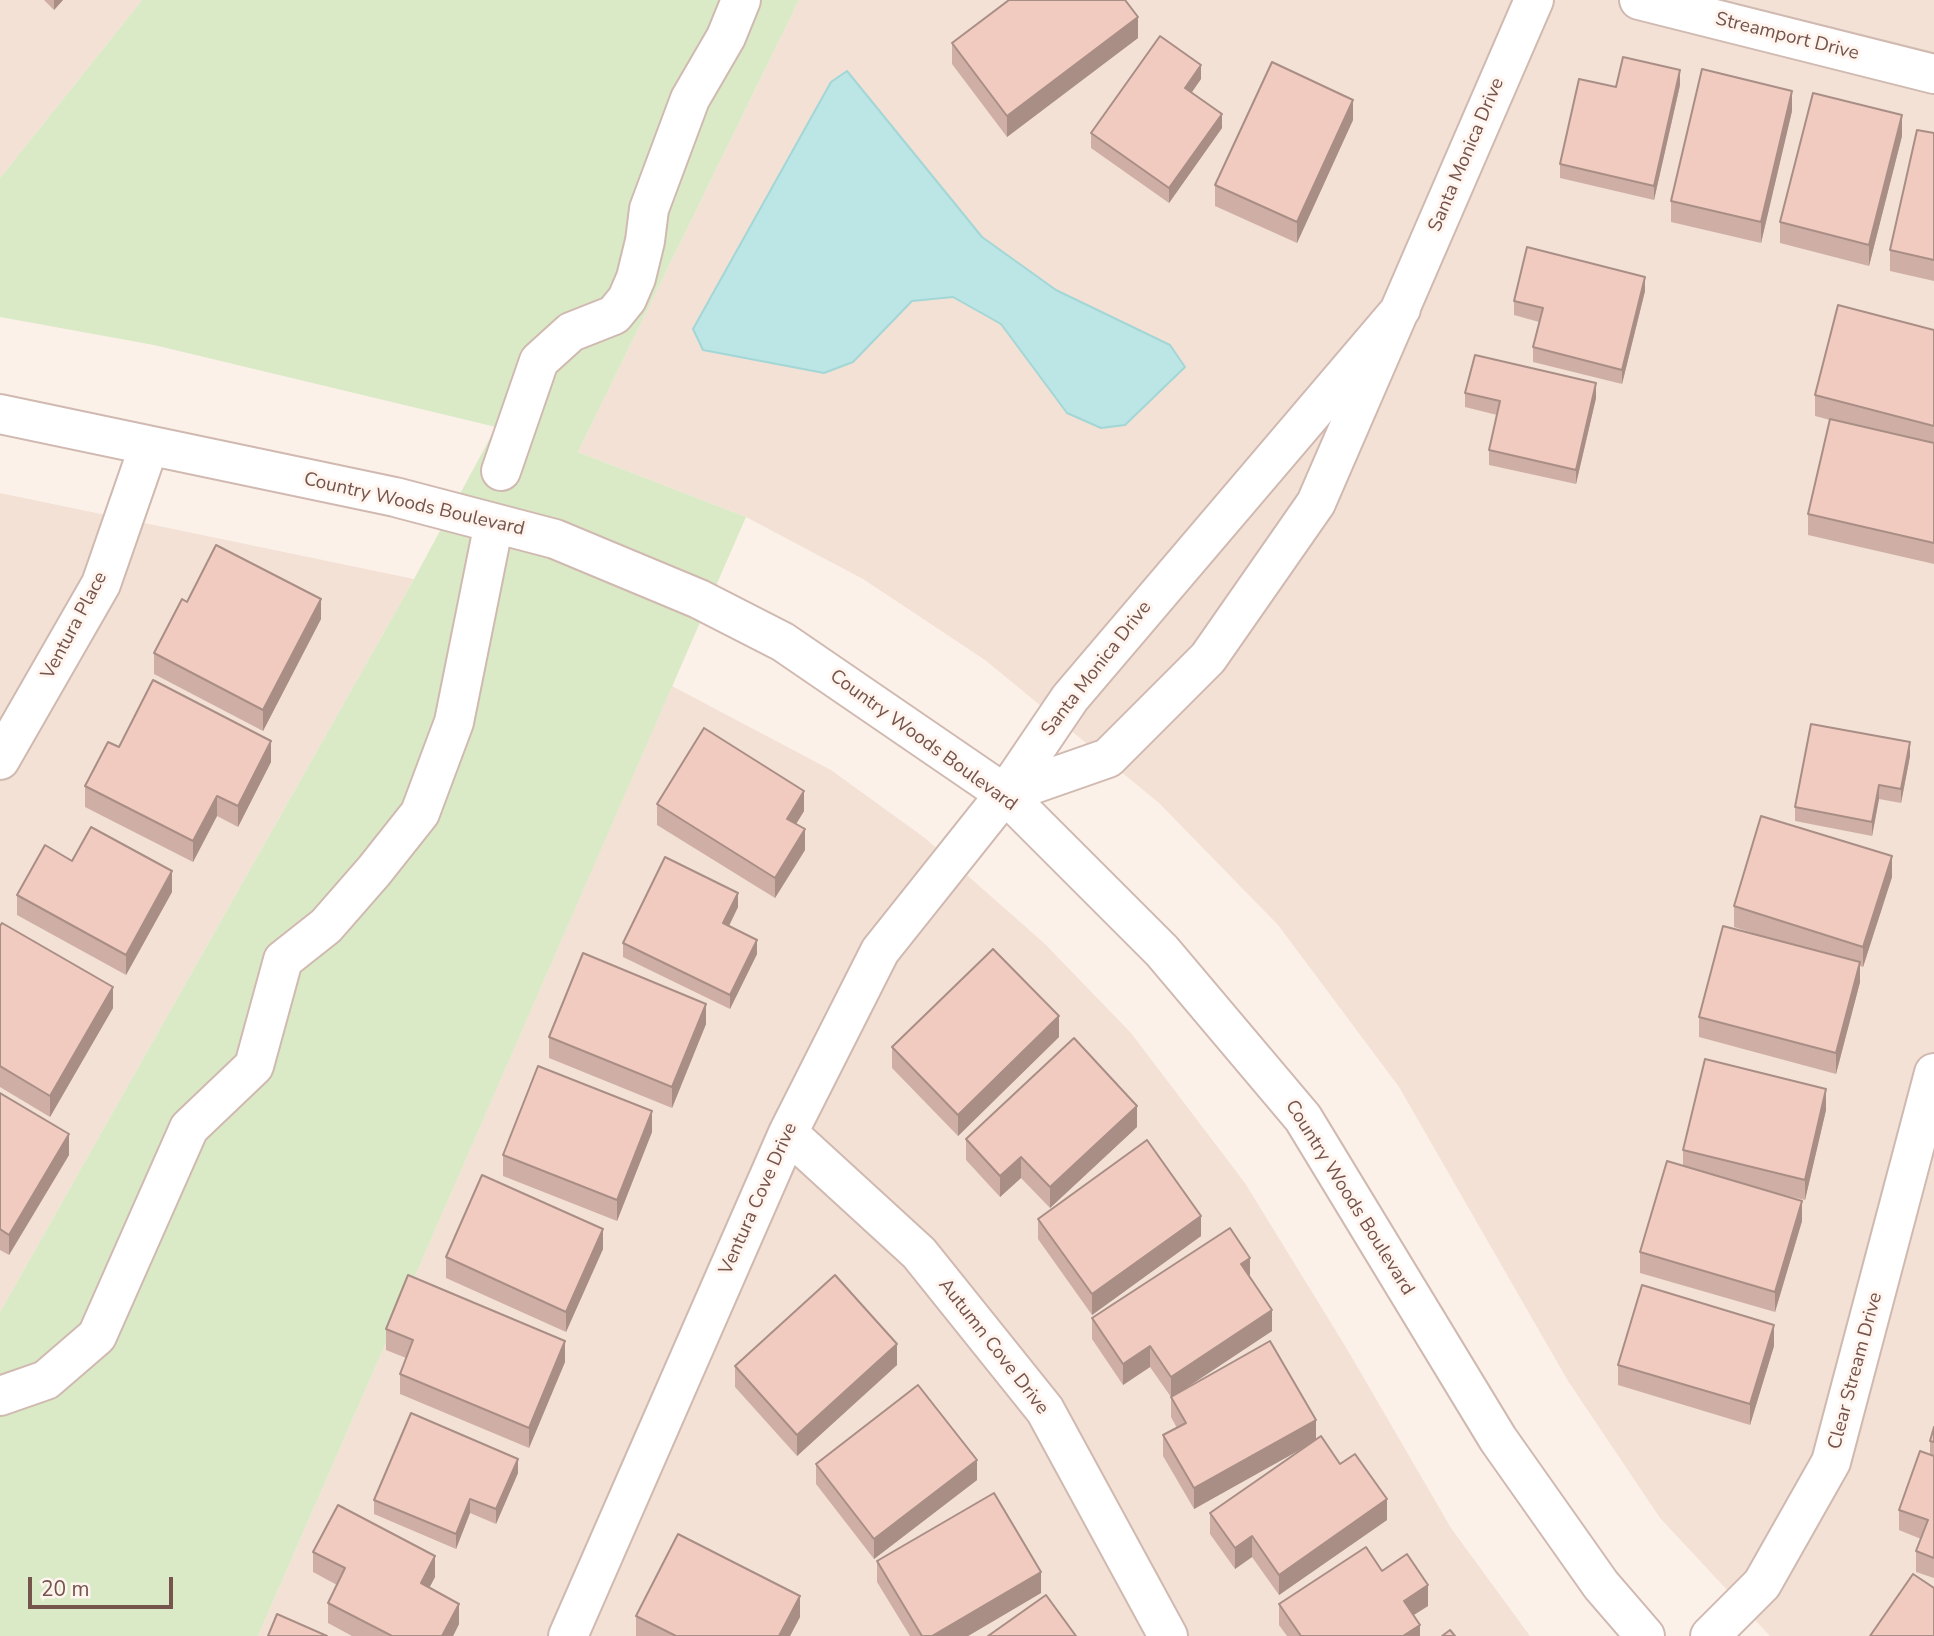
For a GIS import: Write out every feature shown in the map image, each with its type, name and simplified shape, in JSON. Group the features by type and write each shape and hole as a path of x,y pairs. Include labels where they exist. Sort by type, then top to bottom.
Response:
{"street":[{"path":"501,471 539,361 571,332 614,315 627,299 636,278 649,209 690,99 726,37 741,0"},
{"name":"Santa Monica Drive","path":"1005,794 1108,758 1208,658 1316,503 1534,0"},
{"name":"Streamport Drive","path":"1639,0 1934,74"},
{"name":"Santa Monica Drive","path":"1005,794 1070,698 1401,309"},
{"name":"Country Woods Boulevard","path":"0,414 395,497 555,539 699,599 783,642 1005,794 1162,951 1303,1118 1498,1439 1601,1585 1645,1636"},
{"name":"Ventura Place","path":"0,760 101,584 149,446"},
{"path":"0,1396 46,1380 97,1336 189,1128 254,1066 283,960 326,926 420,813 454,722 494,523"},
{"name":"Ventura Cove Drive","path":"568,1636 788,1133 880,951 1005,794"},
{"name":"Clear Stream Drive","path":"1710,1636 1762,1584 1832,1462 1934,1073"},
{"name":"Autumn Cove Drive","path":"788,1133 919,1253 1045,1410 1168,1636"}],"shaded area":[{"path":"0,0 142,0 0,178"},
{"path":"799,0 1934,0 1934,1636 1770,1636 1660,1518 1568,1381 1399,1087 1278,925 1159,803 985,660 863,579 746,517 578,452"},
{"path":"0,493 414,579 0,1312"},
{"path":"672,686 831,770 925,838 1045,944 1131,1033 1245,1183 1347,1349 1451,1528 1530,1636 258,1636"}],"green space":[{"path":"142,0 799,0 578,452 746,517 258,1636 0,1636 0,1312 414,579 496,427 154,345 0,317 0,178"}],"water":[{"path":"847,71 982,237 1056,290 1170,345 1185,367 1125,425 1101,428 1067,413 1001,324 953,297 912,301 853,362 824,373 703,350 693,329 831,82"}],"building":[{"path":"1009,0 1125,0 1138,17 1007,116 952,43"},
{"path":"1160,36 1201,65 1185,88 1222,114 1169,188 1091,133"},
{"path":"1623,57 1680,70 1654,186 1560,164 1579,79 1616,87"},
{"path":"1272,62 1353,100 1297,222 1215,185"},
{"path":"1702,69 1792,91 1761,222 1671,201"},
{"path":"1813,93 1902,115 1869,245 1780,222"},
{"path":"1917,130 1934,133 1934,260 1890,250"},
{"path":"1527,247 1645,277 1622,370 1533,347 1543,308 1514,301"},
{"path":"1838,305 1934,330 1934,426 1815,395"},
{"path":"1475,355 1596,383 1576,470 1489,450 1500,401 1465,393"},
{"path":"1830,419 1934,443 1934,543 1808,514"},
{"path":"216,545 321,599 263,710 154,653 182,599 187,602"},
{"path":"153,680 271,741 238,806 217,796 193,841 85,786 108,742 119,747"},
{"path":"1811,724 1910,742 1901,789 1879,785 1872,822 1795,807"},
{"path":"704,728 804,791 787,819 805,829 775,878 657,804"},
{"path":"1761,816 1892,856 1863,947 1734,906"},
{"path":"91,827 172,871 126,955 17,895 45,845 72,861"},
{"path":"665,857 738,893 723,923 757,940 730,995 623,943"},
{"path":"2,923 113,987 50,1096 0,1066"},
{"path":"1723,926 1860,962 1836,1053 1699,1017"},
{"path":"993,949 1059,1016 958,1115 892,1047"},
{"path":"583,953 706,1004 672,1087 549,1037"},
{"path":"1074,1038 1137,1106 1050,1187 1021,1157 1000,1176 966,1139"},
{"path":"1705,1059 1826,1089 1805,1180 1683,1150"},
{"path":"538,1066 652,1111 617,1200 503,1155"},
{"path":"0,1093 69,1134 9,1235 0,1229"},
{"path":"1147,1140 1201,1216 1092,1294 1038,1219"},
{"path":"1667,1161 1802,1201 1775,1292 1640,1252"},
{"path":"482,1175 603,1229 566,1312 446,1257"},
{"path":"1230,1228 1250,1258 1241,1264 1272,1310 1171,1377 1150,1346 1123,1364 1092,1318"},
{"path":"408,1275 565,1341 529,1428 400,1374 413,1340 386,1329"},
{"path":"835,1275 897,1344 797,1435 735,1366"},
{"path":"1642,1285 1774,1325 1750,1404 1618,1365"},
{"path":"1270,1341 1316,1420 1194,1488 1163,1435 1186,1423 1171,1397"},
{"path":"918,1385 977,1460 874,1539 816,1464"},
{"path":"411,1413 518,1459 496,1509 470,1499 456,1534 374,1500"},
{"path":"1321,1436 1340,1464 1355,1454 1387,1499 1279,1575 1252,1536 1235,1548 1210,1513"},
{"path":"1920,1451 1934,1456 1934,1558 1916,1551 1928,1520 1899,1510"},
{"path":"994,1493 1041,1572 932,1636 922,1636 877,1561"},
{"path":"338,1505 435,1556 421,1583 459,1604 442,1636 392,1636 328,1603 345,1568 313,1552"},
{"path":"678,1534 800,1596 779,1636 676,1636 636,1616"},
{"path":"1366,1547 1382,1571 1407,1554 1428,1585 1404,1601 1420,1625 1403,1636 1301,1636 1279,1604"},
{"path":"1913,1574 1934,1588 1934,1636 1870,1636"},
{"path":"1046,1595 1076,1636 988,1636"},
{"path":"277,1614 327,1636 268,1636"},
{"path":"1450,1630 1455,1636 1442,1636"}]}
